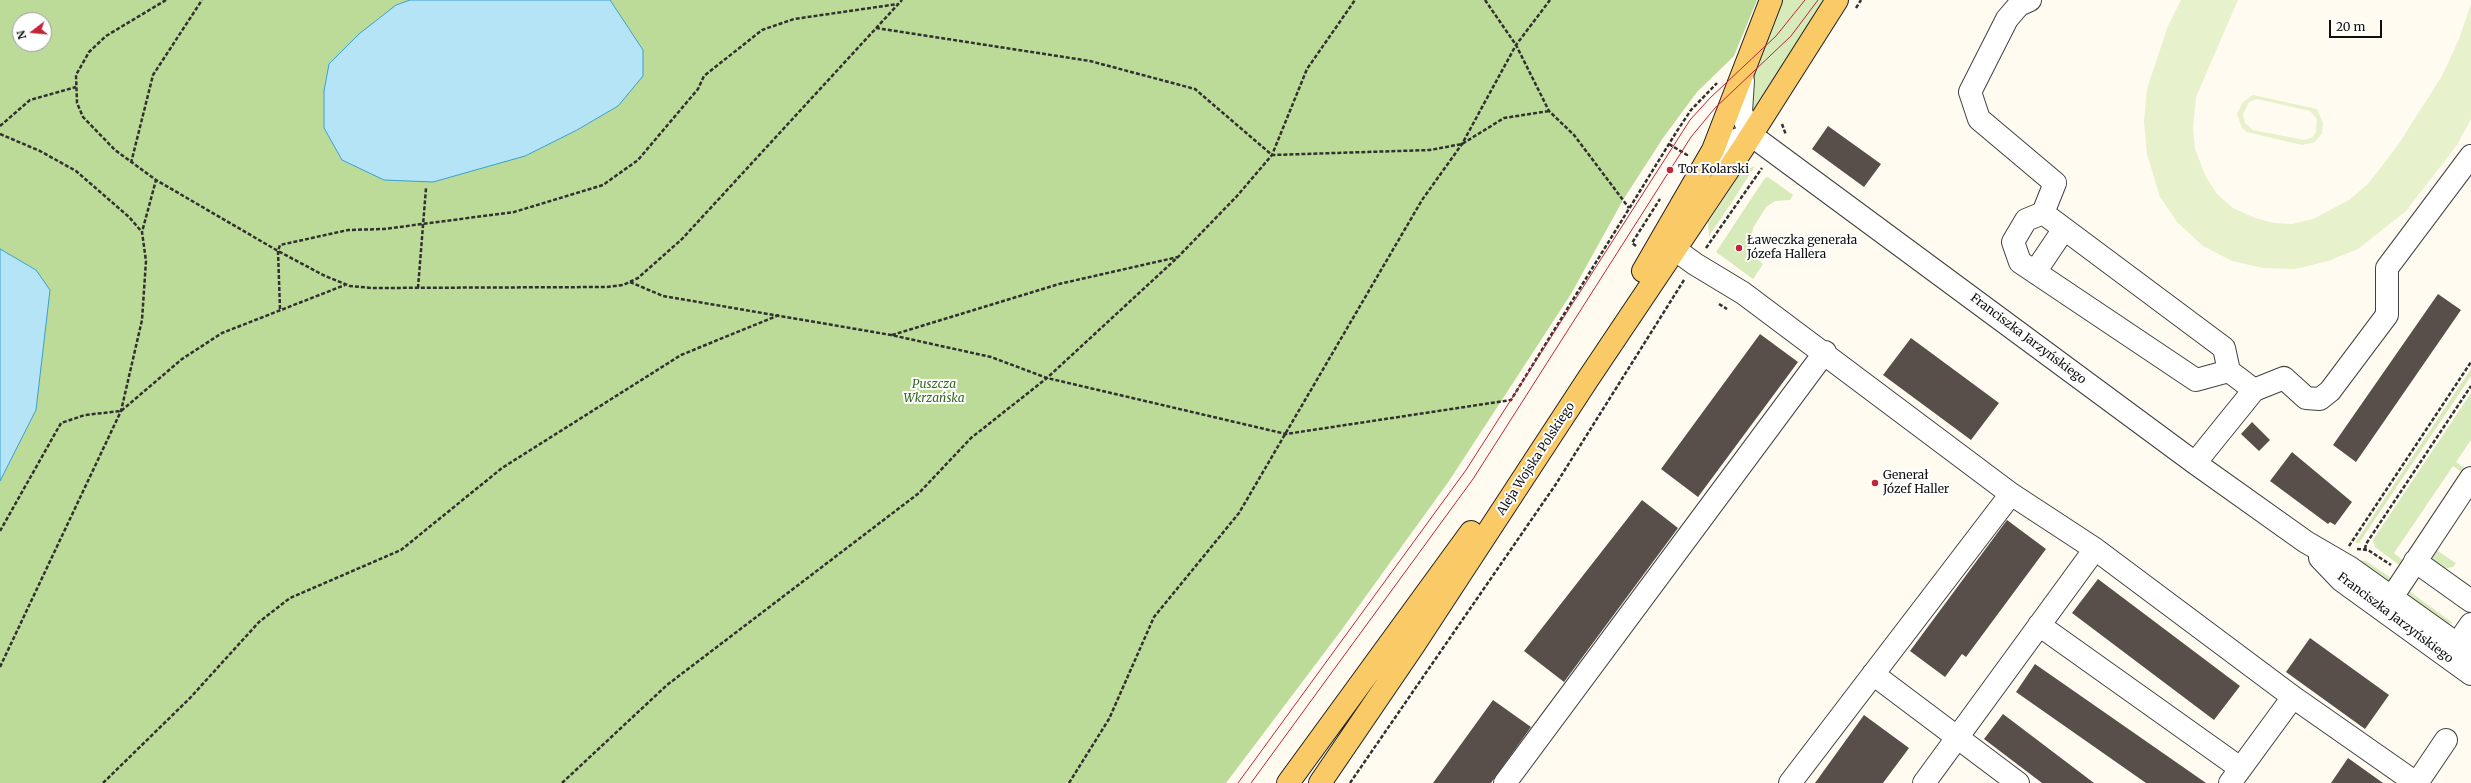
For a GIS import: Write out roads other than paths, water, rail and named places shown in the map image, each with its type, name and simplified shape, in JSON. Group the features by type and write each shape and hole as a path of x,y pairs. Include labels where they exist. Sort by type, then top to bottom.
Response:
{"main road":[{"name":"Aleja Wojska Polskiego","path":"1320,783 1414,646 1669,244 1709,158 1733,77 1771,0"},
{"name":"Aleja Wojska Polskiego","path":"1288,783 1466,539 1669,244 1751,135 1837,0"}],"street":[{"path":"2030,0 2019,5 2007,19 1970,92 1979,118 2055,183 2043,213 2026,220 2014,242 2020,262 2196,380 2230,371"},
{"name":"Aleja Wojska Polskiego","path":"1709,158 1730,142 1751,135 1741,112 1733,77"},
{"name":"Franciszka Jarzyńskiego","path":"1751,135 2195,463 2306,542 2341,580 2387,603 2459,652 2471,674"},
{"path":"2195,463 2254,390 2284,378 2306,398 2320,399 2330,391 2387,315 2387,268 2471,156"},
{"path":"2043,213 2224,348 2230,371 2254,390"},
{"path":"2035,272 2064,229"},
{"path":"1669,244 1695,264 1743,293 1825,352 2011,494 2095,549 2294,697 2416,783 2446,740"},
{"path":"1505,783 1825,352"},
{"path":"2387,603 2471,478"},
{"path":"1790,783 2011,494"},
{"path":"1924,783 2095,549"},
{"path":"2411,569 2471,601"},
{"path":"2459,652 2471,624"},
{"path":"2039,625 2235,776 2294,697"},
{"path":"1873,674 2018,783"}],"water":[{"path":"410,0 610,0 643,50 643,76 618,106 577,130 525,156 433,182 384,180 342,160 324,128 324,91 329,64 359,34 396,5"},
{"path":"0,249 36,270 50,290 36,410 0,481"}],"tram line":[{"path":"1238,783 1466,470 1690,120 1710,98 1776,36 1805,0"},
{"path":"1251,783 1473,479 1691,137 1715,108 1791,36 1818,0"}],"place":[{"name":"Tor Kolarski","path":"1670,170"},
{"name":"Ławeczka generała Józefa Hallera","path":"1739,248"},
{"name":"Generał Józef Haller","path":"1875,483"}],"park label":[{"name":"Puszcza Wkrzańska","path":"934,392"}]}
